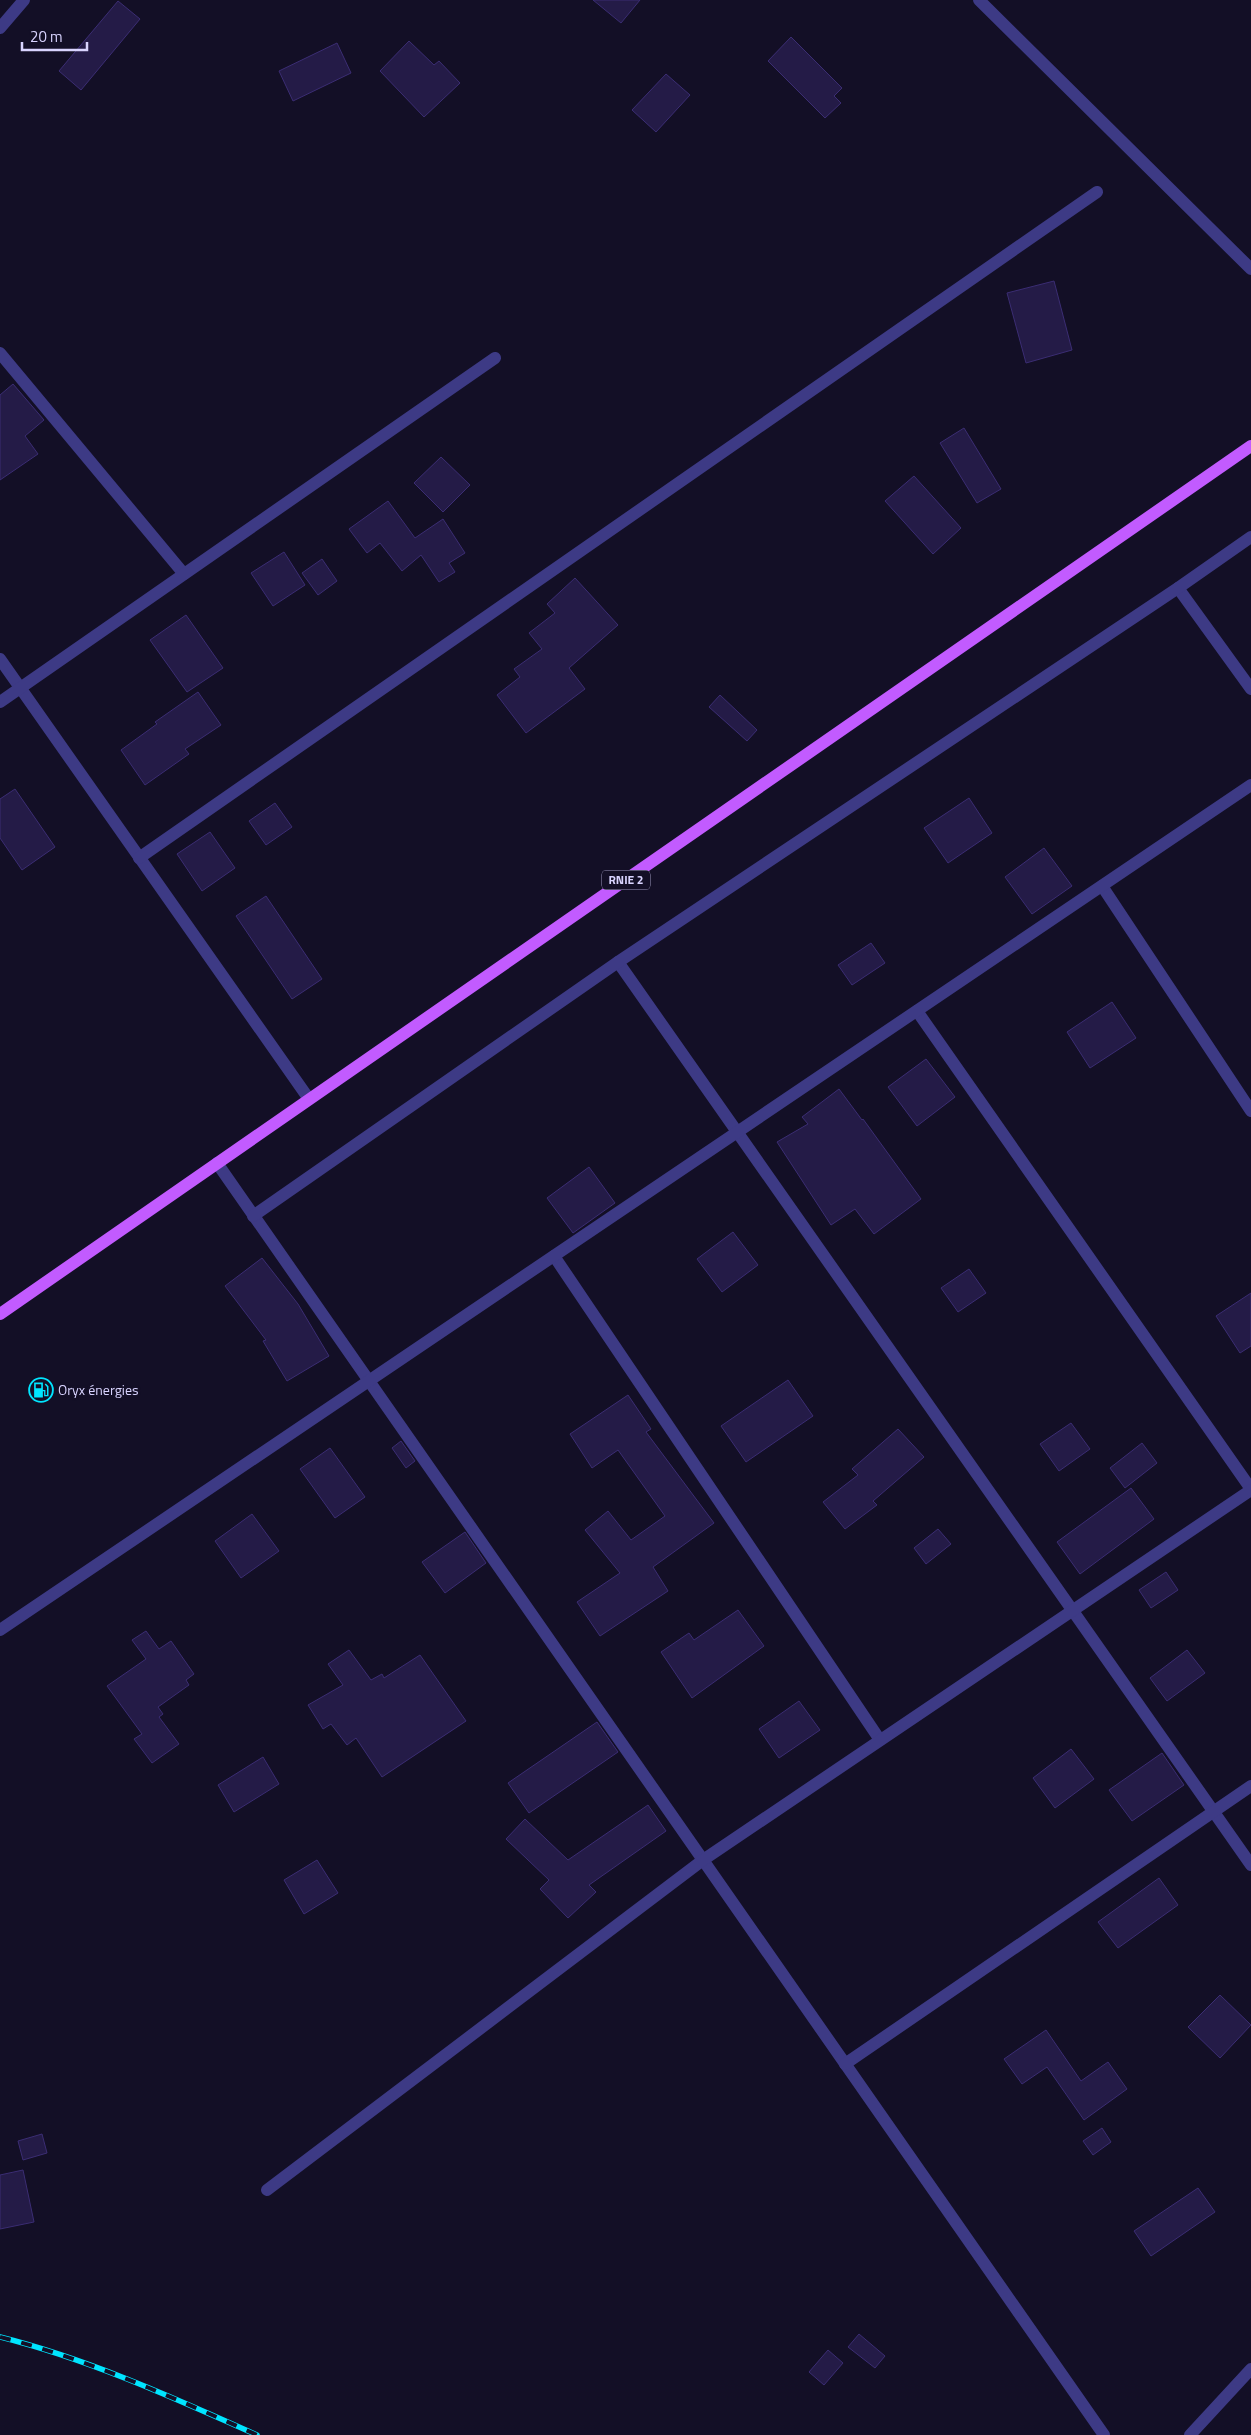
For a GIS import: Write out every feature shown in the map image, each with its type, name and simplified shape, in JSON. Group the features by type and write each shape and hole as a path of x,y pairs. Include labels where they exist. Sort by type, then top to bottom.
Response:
{"main road":[{"name":"RNIE 2","path":"0,1314 1251,446"}],"street":[{"path":"0,28 24,0"},
{"path":"979,0 1251,270"},
{"path":"139,858 1097,192"},
{"path":"0,353 184,574"},
{"path":"0,702 495,358"},
{"path":"253,1216 618,962 1178,588 1251,537"},
{"path":"1178,588 1251,689"},
{"path":"0,659 309,1099"},
{"path":"0,1630 1251,785"},
{"path":"1102,886 1251,1111"},
{"path":"618,962 1251,1865"},
{"path":"267,2190 703,1860 1251,1489 917,1011"},
{"path":"217,1164 1104,2435"},
{"path":"554,1256 880,1740"},
{"path":"845,2064 1251,1786"},
{"path":"1190,2435 1251,2369"}],"building":[{"path":"593,0 640,0 621,23"},
{"path":"118,1 140,19 81,90 59,71"},
{"path":"791,37 842,88 834,96 841,103 825,118 768,61"},
{"path":"409,41 434,65 439,61 460,83 424,117 380,71"},
{"path":"337,43 351,73 293,101 279,71"},
{"path":"666,74 690,95 656,132 632,110"},
{"path":"1054,281 1072,350 1026,363 1007,293"},
{"path":"13,384 44,420 25,436 38,454 0,480 0,395"},
{"path":"964,428 1001,489 977,503 940,443"},
{"path":"441,457 470,485 443,512 414,483"},
{"path":"914,476 961,528 933,554 885,501"},
{"path":"388,501 415,538 443,519 465,553 449,563 455,572 439,582 421,555 402,571 380,543 367,553 349,529"},
{"path":"284,552 305,585 273,606 251,573"},
{"path":"322,559 337,581 318,595 302,573"},
{"path":"575,578 618,625 569,668 585,689 526,733 497,695 520,677 514,669 542,649 529,633 555,613 547,604"},
{"path":"186,615 223,668 187,692 150,640"},
{"path":"198,692 221,725 185,749 189,754 145,785 121,750 157,724 155,722"},
{"path":"720,695 757,730 747,741 709,707"},
{"path":"15,789 55,847 22,870 0,838 0,799"},
{"path":"969,798 992,833 948,863 924,828"},
{"path":"275,803 292,827 266,845 249,821"},
{"path":"210,832 235,868 202,891 177,854"},
{"path":"1044,848 1072,886 1032,914 1005,877"},
{"path":"266,896 322,979 292,999 236,916"},
{"path":"871,943 885,963 852,985 838,965"},
{"path":"1112,1002 1136,1038 1090,1068 1067,1032"},
{"path":"926,1059 955,1097 917,1126 888,1087"},
{"path":"839,1089 921,1199 874,1234 855,1209 831,1225 777,1142 808,1124 802,1117"},
{"path":"589,1167 615,1203 573,1233 547,1198"},
{"path":"733,1232 758,1265 722,1292 697,1259"},
{"path":"262,1258 298,1304 329,1356 287,1381 263,1341 266,1340 225,1286"},
{"path":"969,1269 986,1293 958,1312 941,1288"},
{"path":"1251,1293 1251,1346 1240,1353 1216,1316"},
{"path":"788,1380 813,1416 746,1462 721,1426"},
{"path":"628,1395 651,1429 646,1432 714,1523 653,1567 668,1591 600,1636 577,1602 620,1573 585,1530 608,1511 631,1540 665,1516 618,1450 592,1468 570,1434"},
{"path":"1071,1423 1090,1449 1059,1471 1040,1444"},
{"path":"898,1429 924,1457 873,1501 877,1505 845,1529 823,1502 858,1475 852,1469"},
{"path":"401,1441 415,1461 406,1468 392,1448"},
{"path":"1142,1443 1157,1463 1125,1488 1110,1468"},
{"path":"330,1448 365,1497 335,1518 300,1469"},
{"path":"1131,1488 1154,1519 1080,1574 1057,1542"},
{"path":"252,1514 279,1551 241,1578 215,1541"},
{"path":"938,1529 951,1544 926,1564 914,1548"},
{"path":"465,1532 486,1563 445,1593 422,1562"},
{"path":"1166,1572 1178,1590 1151,1608 1139,1590"},
{"path":"738,1610 764,1646 692,1698 661,1652 689,1633 694,1640"},
{"path":"146,1631 159,1649 171,1641 194,1674 186,1680 189,1685 158,1707 163,1714 159,1717 179,1744 152,1763 134,1739 142,1734 107,1686 146,1659 132,1640"},
{"path":"349,1650 371,1680 382,1674 384,1678 420,1655 466,1721 382,1777 356,1738 347,1745 331,1724 323,1729 308,1705 343,1685 328,1664"},
{"path":"1187,1650 1205,1673 1167,1701 1150,1678"},
{"path":"799,1701 820,1730 779,1758 759,1729"},
{"path":"597,1722 618,1752 529,1813 508,1783"},
{"path":"1071,1749 1094,1779 1055,1808 1033,1778"},
{"path":"1162,1753 1184,1785 1132,1821 1109,1790"},
{"path":"263,1757 279,1784 234,1812 218,1785"},
{"path":"648,1805 666,1831 589,1885 596,1892 568,1918 540,1889 549,1880 506,1839 525,1819 568,1860"},
{"path":"317,1860 338,1893 304,1914 284,1880"},
{"path":"1159,1878 1178,1905 1118,1948 1098,1922"},
{"path":"1220,1995 1251,2025 1220,2058 1188,2027"},
{"path":"1046,2030 1081,2081 1108,2062 1127,2089 1084,2120 1047,2067 1022,2084 1004,2059"},
{"path":"1102,2128 1111,2142 1093,2155 1083,2141"},
{"path":"42,2134 47,2153 23,2160 18,2141"},
{"path":"23,2170 34,2222 0,2229 0,2175"},
{"path":"1198,2188 1215,2212 1151,2256 1134,2231"},
{"path":"859,2334 885,2356 875,2368 848,2347"},
{"path":"828,2350 843,2363 824,2385 809,2372"}],"railway":[{"path":"0,2337 66,2356 98,2368 257,2435"}],"place":[{"name":"Oryx énergies","path":"41,1390"}]}
